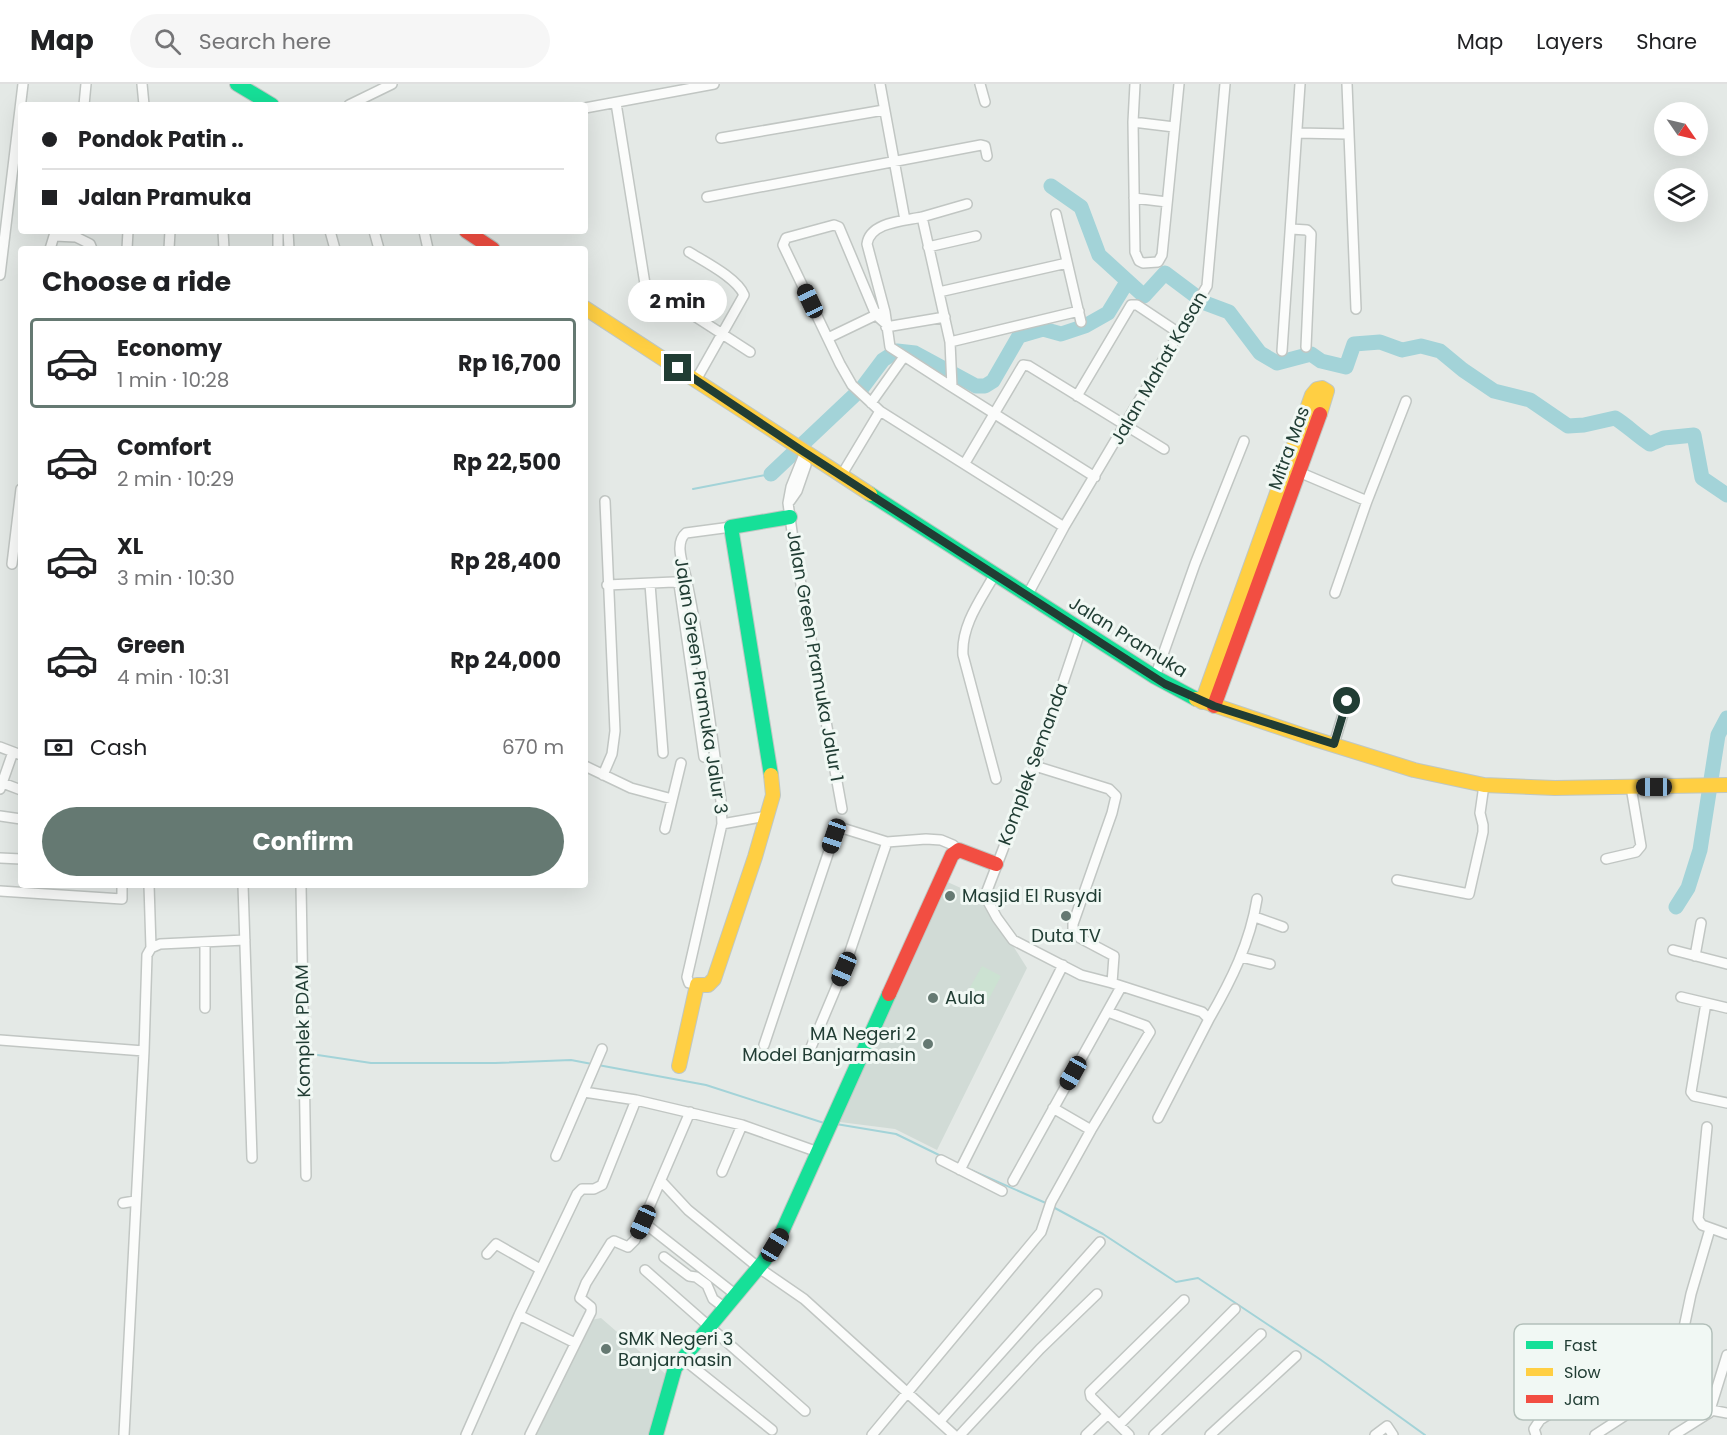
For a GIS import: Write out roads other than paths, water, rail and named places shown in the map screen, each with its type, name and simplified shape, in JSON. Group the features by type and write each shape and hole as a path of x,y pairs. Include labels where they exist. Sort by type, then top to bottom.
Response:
{"street":[{"path":"21,102 23,84"},
{"path":"84,102 86,84"},
{"path":"142,84 144,102"},
{"path":"237,84 267,102"},
{"path":"355,102 392,84"},
{"path":"588,108 714,84"},
{"path":"880,84 905,220"},
{"path":"980,84 985,102"},
{"path":"1135,84 1133,122 1135,252 1143,263 1154,263 1160,259 1179,84"},
{"name":"Jalan Mahat Kasan","path":"1028,594 1064,527 1203,294 1208,280 1225,84"},
{"path":"1282,351 1300,84"},
{"path":"1347,84 1356,309"},
{"path":"616,103 645,284 750,352"},
{"path":"721,138 884,110"},
{"path":"1133,122 1174,127"},
{"path":"0,275 18,126"},
{"path":"1297,133 1348,134"},
{"path":"707,197 981,145 985,146 987,156"},
{"path":"1134,198 1167,202"},
{"path":"880,313 867,240 874,229 905,220 922,218 967,204"},
{"path":"1056,214 1081,322"},
{"path":"922,218 950,342 952,379"},
{"path":"1064,527 880,411 852,385 783,245 786,238 834,225 838,226 886,325 888,342 898,354 952,379 994,413 1095,477"},
{"path":"1290,229 1308,230 1311,234 1306,347"},
{"path":"51,246 54,236 76,234 91,246"},
{"path":"471,234 489,246"},
{"path":"928,247 976,236"},
{"path":"689,252 729,278 744,293 696,380"},
{"path":"939,292 1067,263"},
{"path":"1077,396 1131,305 1137,305 1179,333"},
{"name":"Jalan Pramuka","path":"588,310 802,451 1155,677 1208,704 1414,770 1484,785 1555,788 1726,785"},
{"path":"950,342 1079,311"},
{"path":"828,338 880,313"},
{"path":"886,325 945,317"},
{"path":"867,400 898,354"},
{"path":"965,463 1023,365 1029,366 1164,449"},
{"name":"Mitra Mas","path":"1208,704 1293,470 1326,398 1327,391 1322,388 1317,389 1312,395 1293,470"},
{"path":"1335,593 1367,501 1406,401"},
{"path":"841,476 880,411"},
{"path":"1155,677 1195,564 1244,441"},
{"name":"Jalan Green Pramuka Jalur 1","path":"802,451 791,487 789,510 842,809"},
{"path":"1293,470 1367,501"},
{"path":"603,775 612,754 615,731 605,501"},
{"path":"679,1066 697,984 708,985 714,979 771,806 773,785 731,527 789,510"},
{"path":"12,564 18,514"},
{"name":"Jalan Green Pramuka Jalur 3","path":"697,984 689,983 687,977 722,824 718,778 680,545 682,536 686,533 731,527"},
{"path":"995,574 964,632 963,655 996,779"},
{"path":"607,585 674,582 680,587 704,757"},
{"path":"650,584 663,753"},
{"name":"Komplek Semanda","path":"1063,965 1013,940 986,899 987,889 1035,766 1081,629"},
{"path":"1334,744 1347,701"},
{"path":"0,747 17,754 1,785 18,789"},
{"path":"665,829 681,763"},
{"path":"1013,1181 1108,1012 1117,985 1114,956 1080,938 1073,929 1116,796 1109,789 1035,766"},
{"path":"588,768 642,792 672,799"},
{"path":"1397,880 1469,894 1483,825 1480,813 1484,785"},
{"path":"1606,859 1636,852 1641,846 1631,787"},
{"path":"0,816 18,819"},
{"path":"722,824 767,816"},
{"path":"764,1045 836,831 842,828 887,842 941,840 959,850 996,864"},
{"path":"809,1052 844,969 887,842"},
{"path":"656,1435 672,1374 682,1358 759,1268 782,1234 938,882 952,855 959,850"},
{"path":"0,858 18,859"},
{"path":"0,891 60,889 122,899 122,888"},
{"path":"124,1435 147,955 151,948 149,888"},
{"path":"243,888 252,1158"},
{"name":"Komplek PDAM","path":"301,888 306,1176"},
{"path":"1158,1118 1241,957 1255,917 1257,899"},
{"path":"1255,917 1283,927"},
{"path":"1695,956 1701,923"},
{"path":"151,948 160,944 245,940"},
{"path":"205,942 205,1008"},
{"path":"1673,950 1727,964"},
{"path":"1241,957 1270,964"},
{"path":"962,1167 1063,965 1081,975 1202,1012 1209,1019"},
{"path":"1681,997 1727,1008"},
{"path":"1706,1003 1690,1092 1694,1096 1727,1102"},
{"path":"872,1435 1041,1232 1049,1205 1150,1032 1146,1026 1108,1012"},
{"path":"0,1040 144,1051"},
{"path":"556,1156 602,1049"},
{"path":"584,1092 636,1100 742,1125 818,1152"},
{"path":"466,1435 540,1269 577,1194 582,1189 594,1189 602,1185 636,1100"},
{"path":"1053,1108 1091,1130"},
{"path":"530,1435 592,1308 580,1298 586,1283 611,1243 614,1241 625,1246 632,1245 662,1182 690,1112"},
{"path":"722,1172 742,1125"},
{"path":"1707,1127 1698,1219 1702,1225 1727,1234"},
{"path":"941,1160 962,1167 1002,1191"},
{"path":"662,1182 688,1210 759,1268 804,1299 954,1435"},
{"path":"123,1203 135,1200"},
{"path":"643,1222 736,1295"},
{"path":"1684,1324 1710,1229"},
{"path":"940,1421 1100,1242"},
{"path":"487,1254 496,1244 540,1269"},
{"path":"664,1257 707,1286 713,1299 725,1308"},
{"path":"645,1270 805,1411"},
{"path":"960,1435 1040,1349 1097,1294"},
{"path":"1128,1435 1089,1395 1092,1388 1184,1300"},
{"path":"1119,1425 1234,1309"},
{"path":"519,1315 575,1343"},
{"path":"1154,1435 1261,1334"},
{"path":"1712,1406 1727,1355"},
{"path":"1210,1435 1296,1356"},
{"path":"682,1358 772,1430"},
{"path":"1712,1410 1727,1413"},
{"path":"1086,1435 1108,1414"},
{"path":"1536,1435 1534,1429 1540,1420"},
{"path":"1595,1435 1618,1420"},
{"path":"1674,1435 1699,1420"},
{"path":"1375,1435 1387,1426 1393,1435"}],"waterway":[{"path":"1051,186 1081,207 1099,255 1144,296 1165,273 1205,303 1229,312 1260,353 1277,363 1311,354 1321,361 1346,367 1354,344 1380,342 1402,350 1421,346 1440,351 1494,391 1530,400 1568,426 1615,418 1650,444 1664,438 1694,435 1702,478 1727,495"},
{"path":"771,474 862,388 883,360 897,351 915,353 976,386 985,386 993,381 1019,336 1043,329 1061,334 1085,326 1108,313 1127,282"},
{"path":"693,489 771,474"},
{"path":"1676,907 1688,888 1700,850 1718,735 1727,718"},
{"path":"311,1054 371,1063 495,1063 571,1060 592,1064"},
{"path":"598,1065 706,1085 824,1123"},
{"path":"836,1124 896,1134 941,1156"},
{"path":"971,1170 1048,1204"},
{"path":"1053,1207 1103,1234 1176,1282 1198,1278 1321,1360 1425,1435"}],"place":[{"name":"Masjid El Rusydi","path":"950,896"},
{"name":"Duta TV","path":"1066,916"},
{"name":"Aula","path":"933,998"},
{"name":"MA Negeri 2 Model Banjarmasin","path":"928,1044"},
{"name":"SMK Negeri 3 Banjarmasin","path":"606,1349"}]}
